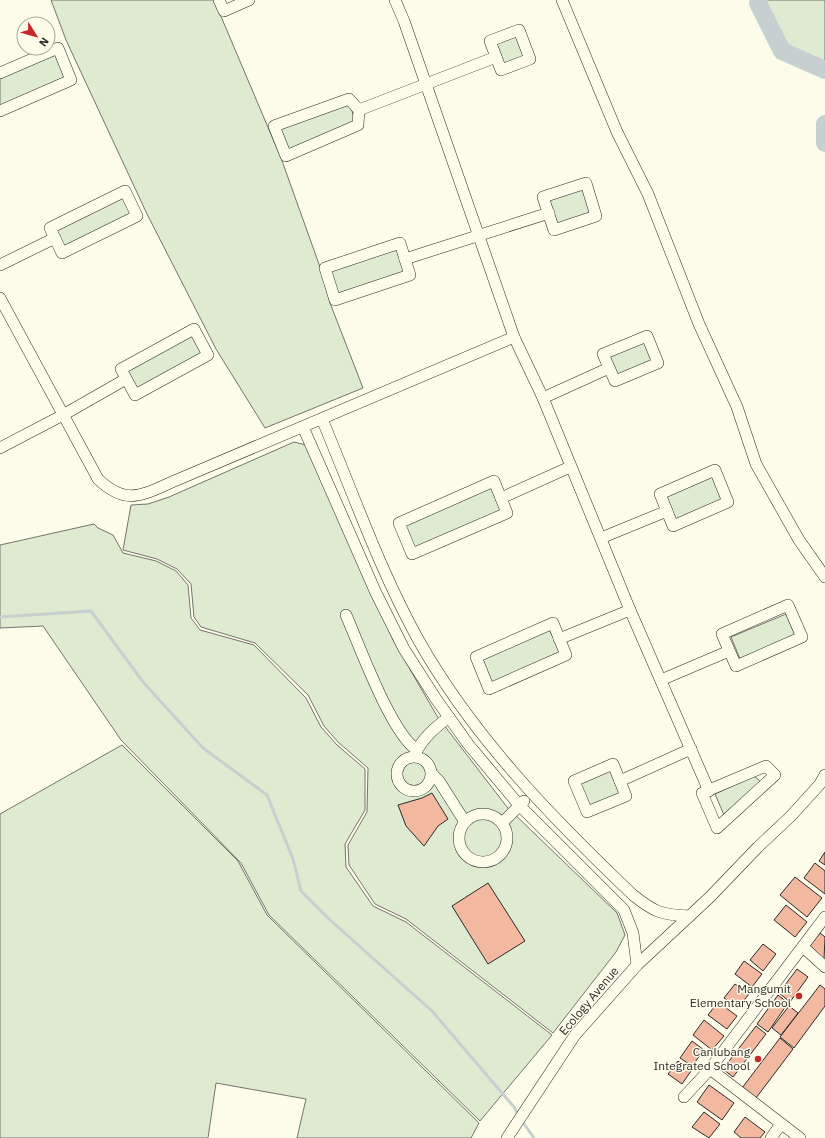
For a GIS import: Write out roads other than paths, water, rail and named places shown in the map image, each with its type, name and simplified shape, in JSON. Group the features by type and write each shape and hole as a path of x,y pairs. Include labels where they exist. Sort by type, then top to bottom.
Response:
{"street":[{"path":"219,0 224,11 249,0"},
{"path":"395,0 514,337 543,398 570,467 630,610 709,791"},
{"path":"562,0 617,132 648,194 699,324 734,401 756,464 799,540 825,578"},
{"path":"0,73 58,48 71,80 0,111"},
{"path":"359,110 496,56"},
{"path":"349,99 359,110 358,125 286,156 274,126 349,99"},
{"path":"586,183 596,216 554,230 548,213 543,197 586,183"},
{"path":"125,191 137,216 62,253 55,238 50,228 125,191"},
{"path":"405,259 548,213"},
{"path":"0,265 55,238"},
{"path":"400,243 405,259 410,275 335,300 325,268 400,243"},
{"path":"0,298 98,479 109,490 132,497 160,487 514,337"},
{"path":"194,329 208,354 135,395 126,379 121,369 194,329"},
{"path":"647,336 658,363 615,381 609,368 603,354 647,336"},
{"path":"543,398 609,368"},
{"path":"2,445 63,415 126,379"},
{"path":"322,419 392,585 419,641 450,689 482,734 532,795 612,875 650,909 669,915 689,916"},
{"path":"303,427 376,592 404,650 468,744 519,805 624,910 633,932 637,965"},
{"path":"501,498 570,467"},
{"path":"715,470 728,502 673,526 667,511 660,494 715,470"},
{"path":"494,481 501,498 507,513 412,554 399,523 494,481"},
{"path":"601,538 667,511"},
{"path":"788,605 802,637 736,666 729,651 722,634 788,605"},
{"path":"559,639 630,610"},
{"path":"346,615 391,716 415,754 428,763 432,774 439,782 465,822"},
{"path":"553,624 559,639 566,655 489,689 476,657 553,624"},
{"path":"661,680 729,651"},
{"path":"432,774 428,785 419,791 414,792 403,788 397,779 398,768 406,759 415,754 421,742 429,733 449,717"},
{"path":"620,781 690,749"},
{"path":"613,764 620,781 626,796 588,812 574,781 613,764"},
{"path":"766,766 775,775 717,828 702,793 709,791 766,766"},
{"name":"Ecology Avenue","path":"507,1138 575,1034 637,965 710,897 758,847 791,816 820,784 825,775"},
{"path":"502,823 519,805 532,795"},
{"path":"484,814 497,818 502,823 507,836 504,850 494,860 478,862 466,855 459,842 459,835 465,822 471,817 484,814"},
{"path":"568,854 579,843"},
{"path":"602,888 612,875"},
{"path":"684,1097 710,1069 825,917"},
{"path":"803,947 825,967"},
{"path":"710,1069 800,1138"},
{"path":"771,1138 782,1124"}],"waterway":[{"path":"759,0 758,3 782,51 825,70"},
{"path":"825,124 825,143"},
{"path":"0,617 91,611 143,682 203,748 267,795 293,859 301,891 329,919 432,1011 514,1107 519,1116"},
{"path":"522,1121 534,1138"}],"place":[{"name":"Mangumit Elementary School","path":"799,996"},
{"name":"Canlubang Integrated School","path":"758,1059"}]}
